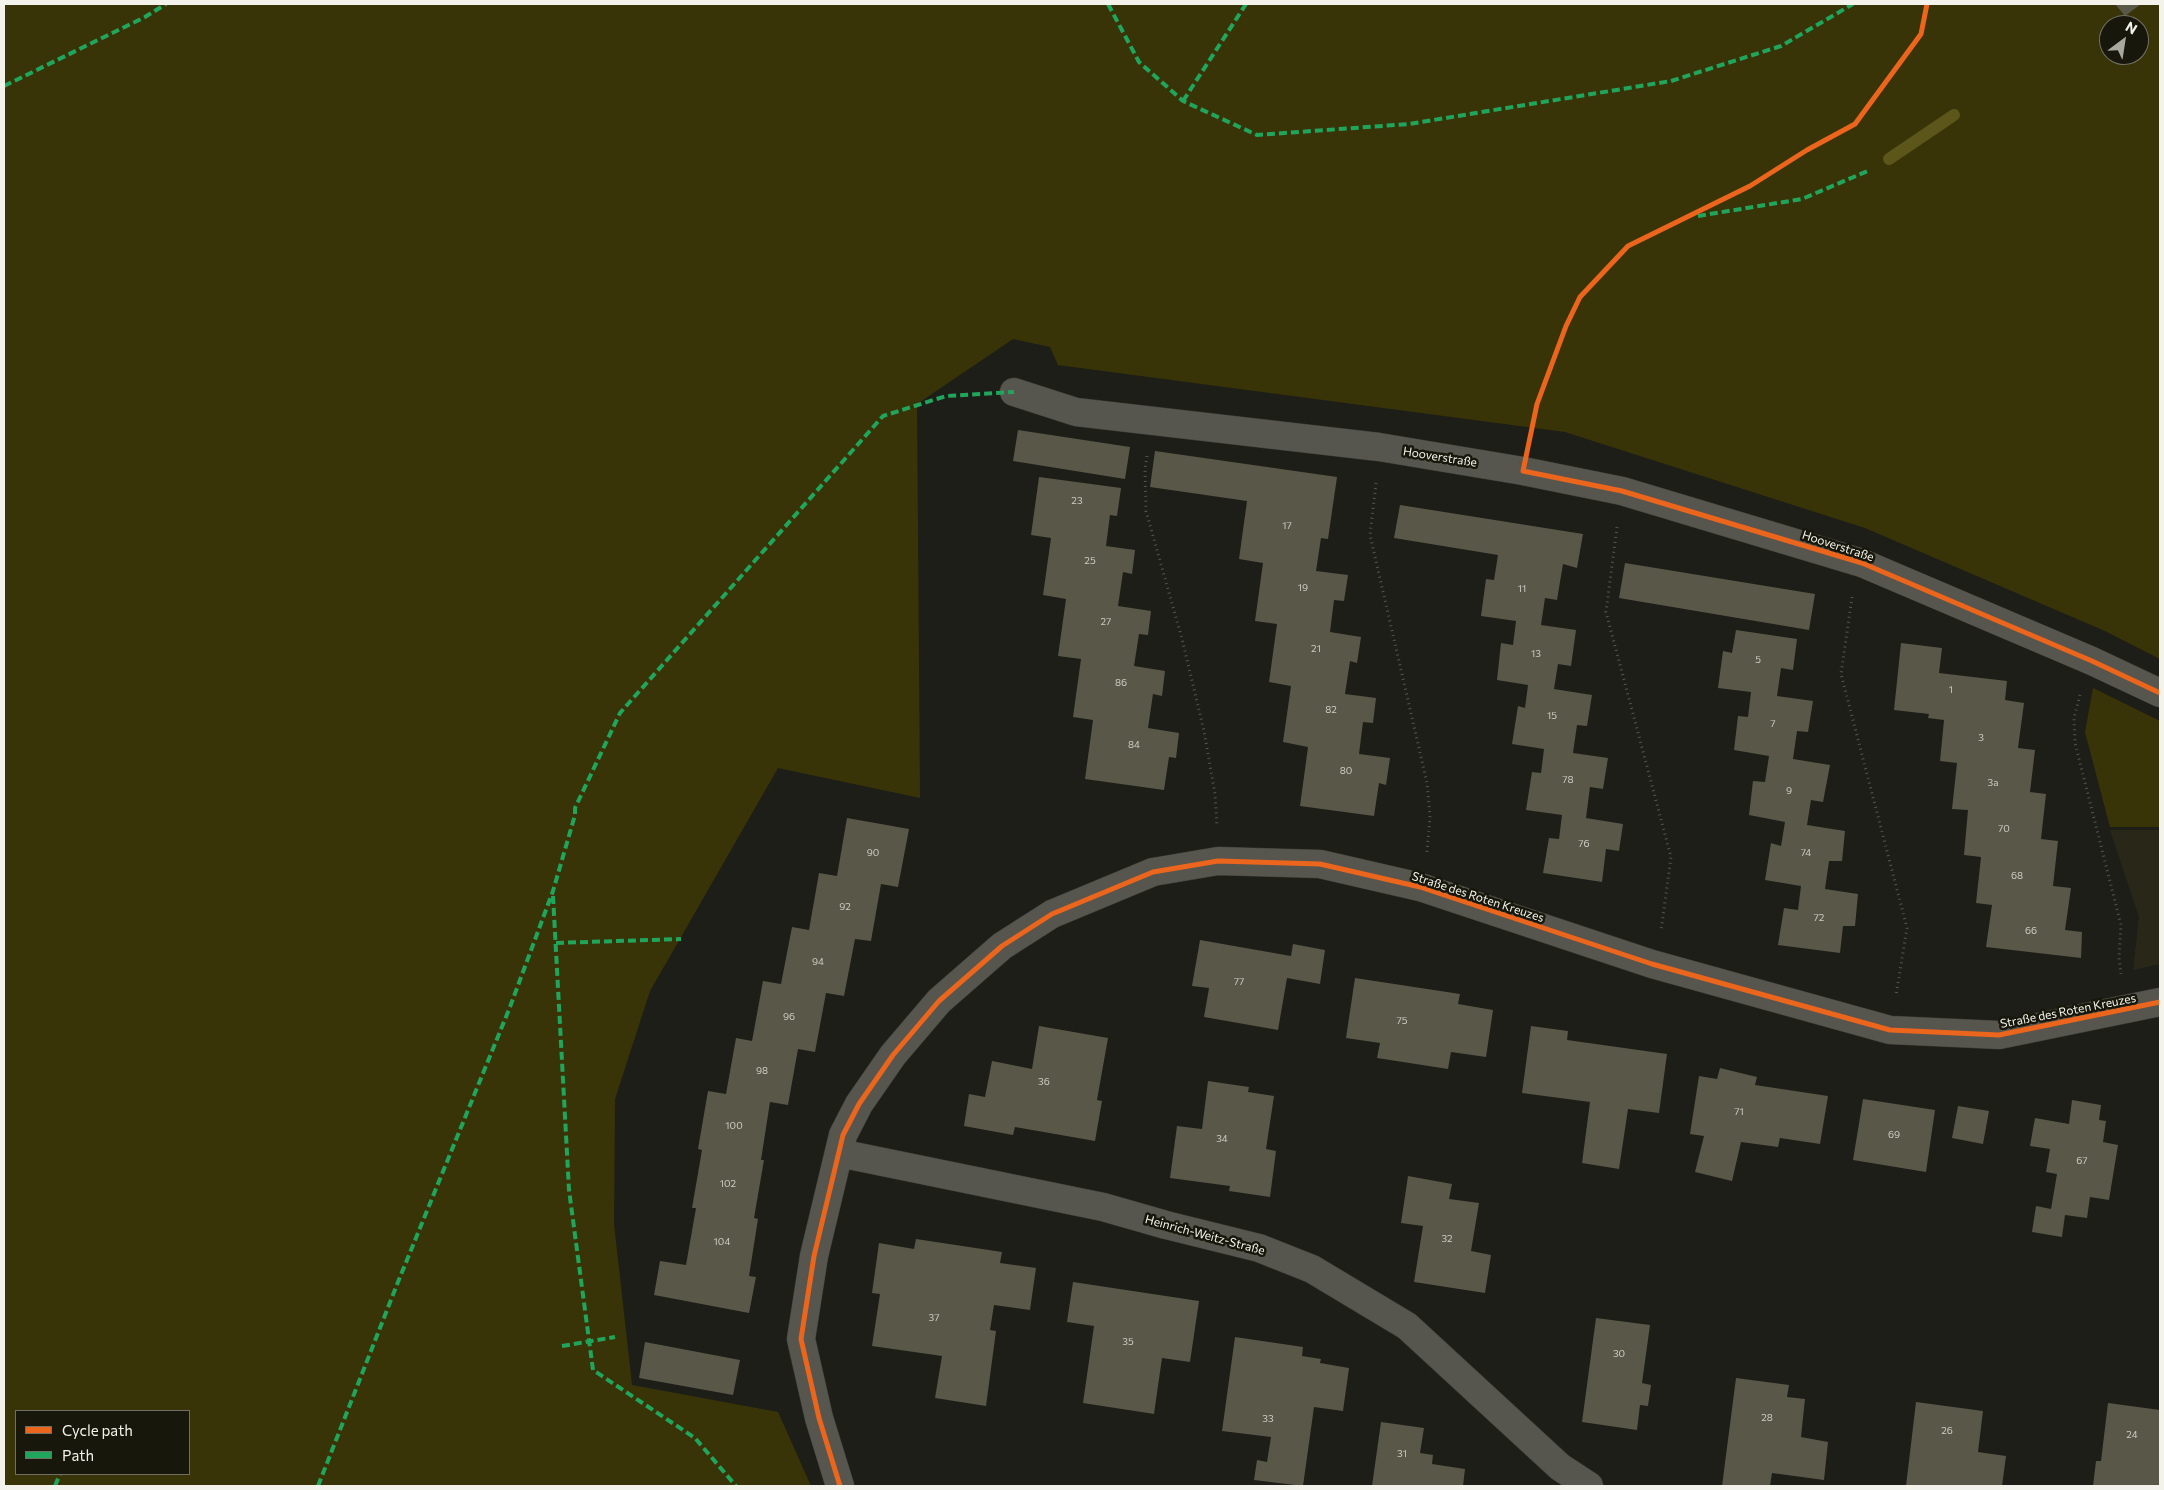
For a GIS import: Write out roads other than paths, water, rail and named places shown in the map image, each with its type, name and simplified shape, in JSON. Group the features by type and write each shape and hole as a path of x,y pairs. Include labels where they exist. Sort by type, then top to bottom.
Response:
{"street":[{"name":"Hooverstraße","path":"1014,392 1076,412 1379,447 1523,471 1622,492 1862,563 2092,660 2160,693"},
{"name":"Straße des Roten Kreuzes","path":"840,1486 819,1418 801,1339 814,1256 843,1135 859,1104 893,1055 939,1001 1002,946 1052,914 1153,872 1218,861 1320,864 1420,887 1652,964 1890,1030 2000,1035 2160,1002"},
{"name":"Heinrich-Weitz-Straße","path":"839,1153 1103,1207 1259,1248 1312,1270 1407,1326 1560,1467 1589,1486"}],"waterway":[{"path":"1889,159 1954,115"}]}
